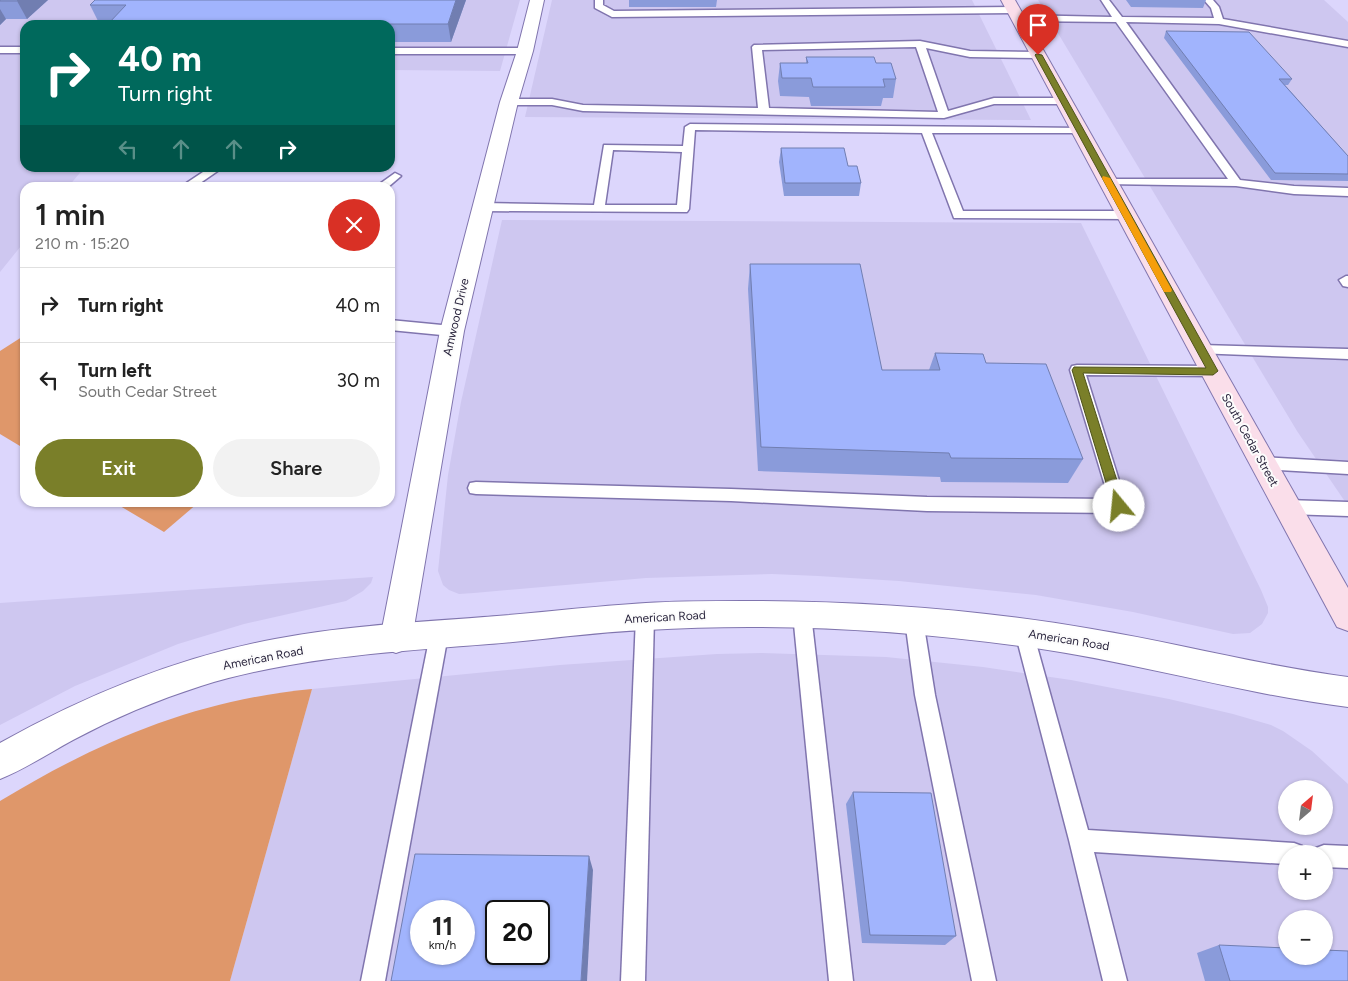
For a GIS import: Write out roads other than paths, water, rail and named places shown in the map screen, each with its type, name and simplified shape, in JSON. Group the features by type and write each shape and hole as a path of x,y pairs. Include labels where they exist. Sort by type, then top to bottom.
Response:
{"main road":[{"name":"South Cedar Street","path":"1013,9 1348,617"}],"street":[{"name":"Amwood Drive","path":"396,639 452,331 509,102 525,51 537,0"},
{"name":"American Road","path":"0,762 49,734 145,690 204,671 277,653 396,639 645,617 802,614 914,620 1024,632 1153,654 1280,682 1348,692"}],"lane":[{"path":"599,0 598,6 612,14 1013,9 1120,19 1219,21 1348,44"},
{"path":"747,0 749,12"},
{"path":"818,0 821,12"},
{"path":"934,0 939,11"},
{"path":"1105,0 1236,183"},
{"path":"1208,0 1215,7 1219,21"},
{"path":"764,111 757,47 920,44 970,54 1038,55"},
{"path":"920,44 944,115"},
{"path":"0,50 20,50"},
{"path":"395,51 525,51"},
{"path":"509,102 552,102 583,108 944,115 994,101 1063,101"},
{"path":"483,207 683,209 690,127 1080,131"},
{"path":"926,130 958,215 1126,215"},
{"path":"599,208 608,147 688,148"},
{"path":"194,182 210,172"},
{"path":"388,182 395,176"},
{"path":"1108,182 1236,183 1294,190 1348,192"},
{"path":"395,325 452,331"},
{"path":"1201,350 1348,354"},
{"path":"476,488 721,495 927,504 1119,506 1077,370 1213,371"},
{"path":"1263,463 1348,468"},
{"path":"1288,507 1348,509"},
{"path":"802,614 841,981"},
{"path":"633,981 645,617"},
{"path":"914,620 925,695 984,981"},
{"path":"1024,632 1080,840 1115,981"},
{"path":"373,981 439,635"},
{"path":"1080,840 1278,853"},
{"path":"1333,856 1348,857"}]}
